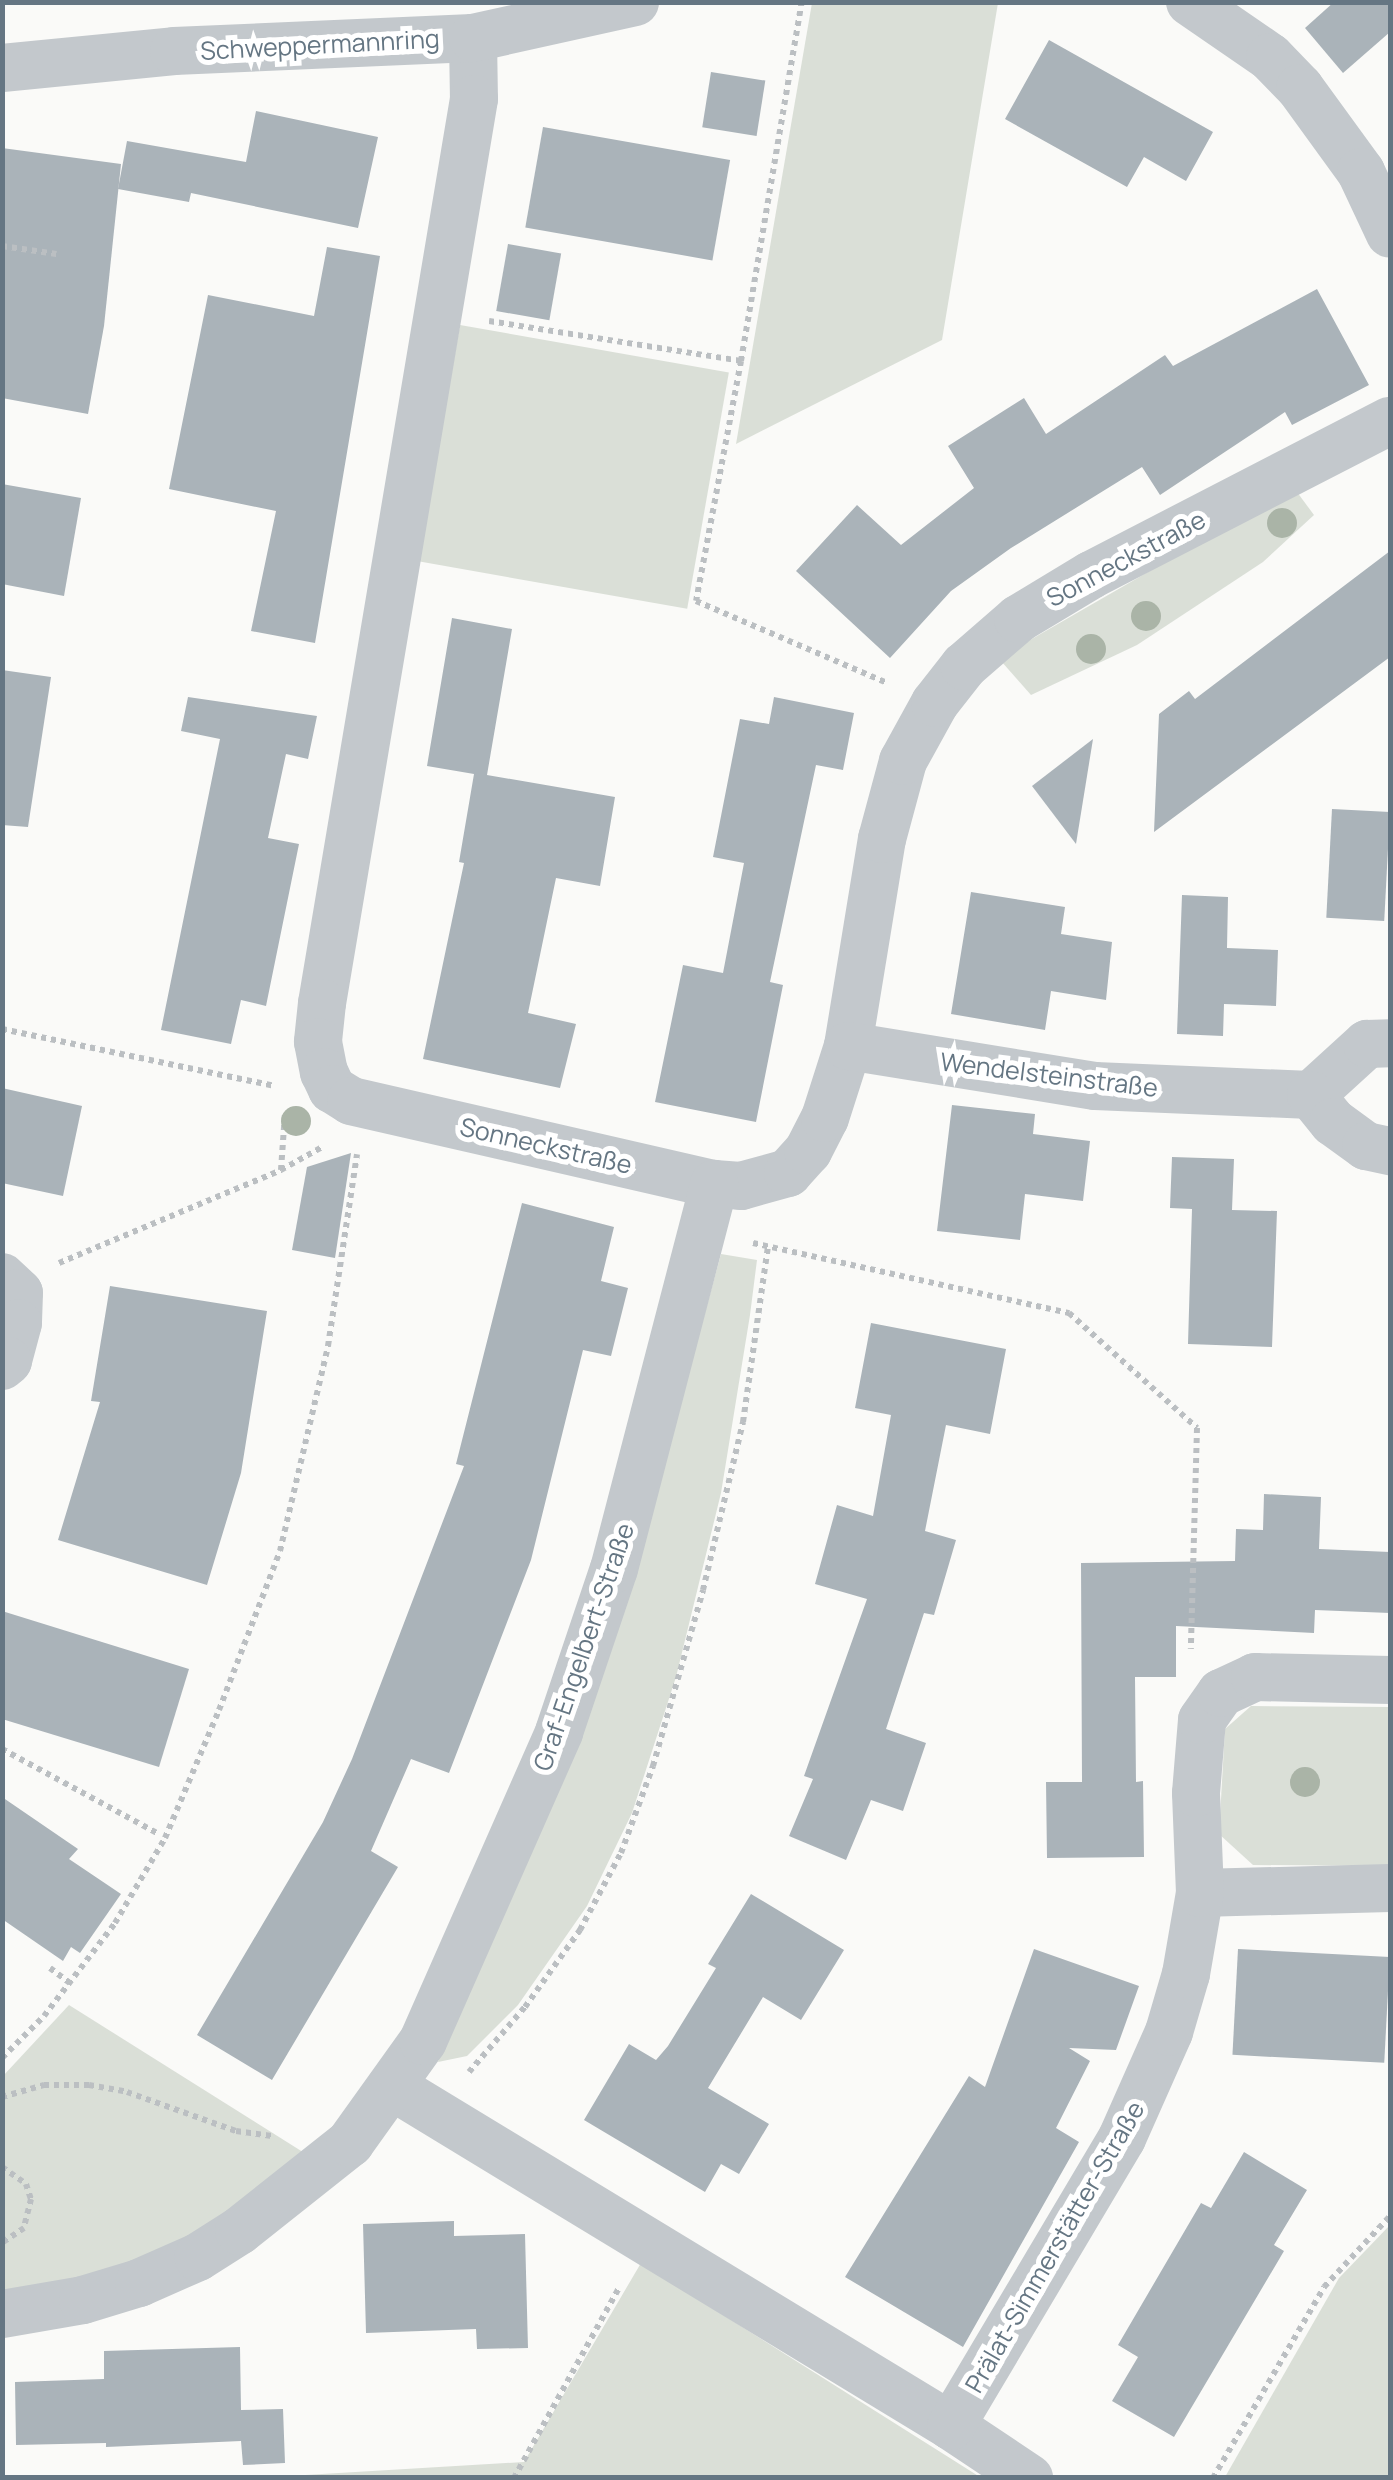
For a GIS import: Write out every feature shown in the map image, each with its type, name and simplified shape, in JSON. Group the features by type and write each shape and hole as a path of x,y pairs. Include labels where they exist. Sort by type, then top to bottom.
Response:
{"street":[{"name":"Schweppermannring","path":"2,68 174,51 473,38 635,2"},
{"path":"1190,2 1270,57 1300,88 1361,172 1390,234"},
{"path":"305,1080 318,1042 474,99 473,38"},
{"name":"Sonneckstraße","path":"305,1080 364,1104 714,1184 741,1186 788,1174 808,1151 825,1118 848,1046 882,839 903,762 934,703 964,666 1033,610 1109,566 1390,422"},
{"path":"1390,1043 1367,1044 1311,1095 1334,1122 1366,1146 1390,1151"},
{"name":"Wendelsteinstraße","path":"848,1046 1095,1086 1311,1095"},
{"name":"Graf-Engelbert-Straße","path":"2,2314 83,2300 139,2283 198,2257 239,2231 350,2143 423,2040 559,1732 614,1569 714,1184"},
{"path":"2,1366 8,1361 18,1323 11,1285"},
{"path":"1221,1693 1255,1677 1390,1680"},
{"name":"Prälat-Simmerstätter-Straße","path":"952,2426 1147,2088 1186,1974 1200,1893 1196,1793 1202,1720 1221,1693"},
{"path":"1200,1893 1390,1888"},
{"path":"393,2087 952,2426 1029,2478"}],"path":[{"path":"802,2 696,601 934,703"},
{"path":"2,246 56,254"},
{"path":"436,313 741,362"},
{"path":"2,1029 305,1080 281,1170 11,1285"},
{"path":"2,2058 70,1982 115,1923 165,1838 280,1551 328,1346 358,1146"},
{"path":"702,1232 1070,1313 1197,1428 1190,1660 1221,1693"},
{"path":"393,2087 468,2073 525,2007 580,1930 621,1852 653,1766 703,1590 743,1422 768,1246"},
{"path":"2,1749 157,1834"},
{"path":"50,1968 70,1982"},
{"path":"2,2097 44,2085 89,2084 127,2092 236,2132 289,2138"},
{"path":"2,2167 26,2184 31,2198 24,2228 2,2243"},
{"path":"1214,2478 1324,2288 1390,2216"},
{"path":"514,2478 646,2240"}],"shaded area":[{"path":"812,3 998,3 942,340 736,444"},
{"path":"460,325 729,372 687,609 418,561"},
{"path":"1294,488 1314,515 1263,562 1137,645 1031,695 1001,661 1030,640"},
{"path":"721,1254 757,1260 750,1315 721,1493 676,1677 632,1813 587,1906 518,2005 467,2056 438,2062 541,1819 668,1448"},
{"path":"1251,1706 1390,1707 1390,1866 1253,1865 1219,1834 1225,1729"},
{"path":"69,2005 306,2154 189,2240 126,2266 3,2298 3,2076"},
{"path":"1390,2225 1390,2477 1225,2477 1339,2278"},
{"path":"641,2263 980,2477 255,2478 524,2462"}],"building":[{"path":"1334,2 1390,2 1390,32 1343,73 1305,28"},
{"path":"1049,40 1213,132 1186,181 1144,157 1127,187 1005,119"},
{"path":"711,72 765,81 757,136 702,127"},
{"path":"256,111 378,137 358,228 191,193 189,202 118,189 127,141 246,162"},
{"path":"543,127 730,160 712,260 525,227"},
{"path":"2,148 121,164 104,326 88,414 2,398"},
{"path":"508,244 561,253 549,320 496,311"},
{"path":"327,247 380,256 315,643 251,631 276,511 169,489 208,295 314,316"},
{"path":"1317,289 1369,385 1292,425 1285,412 1160,495 1142,467 1011,548 951,591 890,658 796,571 857,505 901,545 974,488 948,446 1024,398 1046,434 1165,355 1173,366"},
{"path":"2,484 81,498 64,596 2,584"},
{"path":"1390,551 1390,657 1154,832 1159,714 1189,691 1195,699"},
{"path":"452,618 512,629 487,775 615,797 600,886 556,878 528,1013 576,1024 560,1088 423,1059 464,863 459,862 474,774 427,766"},
{"path":"2,670 51,677 28,827 2,825"},
{"path":"188,697 317,716 308,759 286,754 268,838 299,844 266,1006 241,1000 231,1044 161,1030 220,739 181,731"},
{"path":"774,697 854,713 843,770 816,765 770,982 783,985 756,1122 655,1102 683,965 723,973 744,863 713,857 740,719 769,724"},
{"path":"1093,739 1076,844 1032,786"},
{"path":"1332,809 1390,812 1384,921 1326,918"},
{"path":"971,892 1065,907 1061,934 1112,942 1106,1000 1051,991 1045,1030 951,1014"},
{"path":"1182,895 1228,897 1227,948 1278,950 1276,1006 1224,1004 1223,1036 1177,1034"},
{"path":"2,1088 82,1106 63,1196 2,1183"},
{"path":"952,1105 1035,1114 1033,1134 1090,1141 1083,1201 1025,1194 1020,1240 937,1231"},
{"path":"351,1153 335,1258 292,1250 307,1167"},
{"path":"1172,1157 1234,1159 1232,1210 1277,1211 1272,1347 1188,1344 1192,1209 1170,1208"},
{"path":"522,1203 614,1227 601,1281 628,1288 611,1356 583,1350 531,1560 449,1773 411,1759 371,1851 398,1867 272,2080 197,2035 323,1822 352,1759 464,1466 456,1464"},
{"path":"110,1286 267,1311 241,1473 207,1585 58,1540 100,1402 91,1401"},
{"path":"871,1323 1006,1349 990,1434 946,1425 925,1531 956,1540 934,1615 924,1613 886,1729 926,1743 903,1811 871,1800 846,1860 789,1836 813,1779 804,1776 867,1599 815,1584 837,1505 873,1516 891,1415 855,1408"},
{"path":"1264,1494 1321,1497 1319,1549 1390,1552 1390,1613 1315,1610 1314,1633 1176,1626 1176,1677 1135,1677 1136,1782 1143,1781 1144,1857 1047,1858 1046,1782 1082,1782 1081,1563 1235,1561 1236,1529 1263,1530"},
{"path":"2,1611 189,1669 159,1767 2,1719"},
{"path":"2,1797 78,1849 69,1859 121,1894 80,1953 71,1947 63,1961 2,1919"},
{"path":"751,1894 844,1950 801,2020 763,1997 708,2088 769,2124 739,2174 721,2164 705,2192 584,2120 629,2044 656,2060 668,2046 716,1968 708,1964"},
{"path":"1034,1949 1139,1986 1116,2050 1069,2048 1090,2061 1056,2128 1079,2142 963,2347 845,2277 969,2076 985,2087"},
{"path":"1238,1949 1390,1957 1384,2063 1232,2055"},
{"path":"1244,2152 1307,2190 1274,2245 1284,2251 1174,2437 1112,2401 1138,2357 1118,2345 1201,2203 1211,2208"},
{"path":"454,2221 454,2236 525,2234 528,2348 477,2349 476,2329 366,2333 363,2224"},
{"path":"240,2347 241,2410 283,2409 285,2463 243,2465 241,2441 106,2447 106,2443 16,2445 15,2382 104,2379 104,2351"}]}
